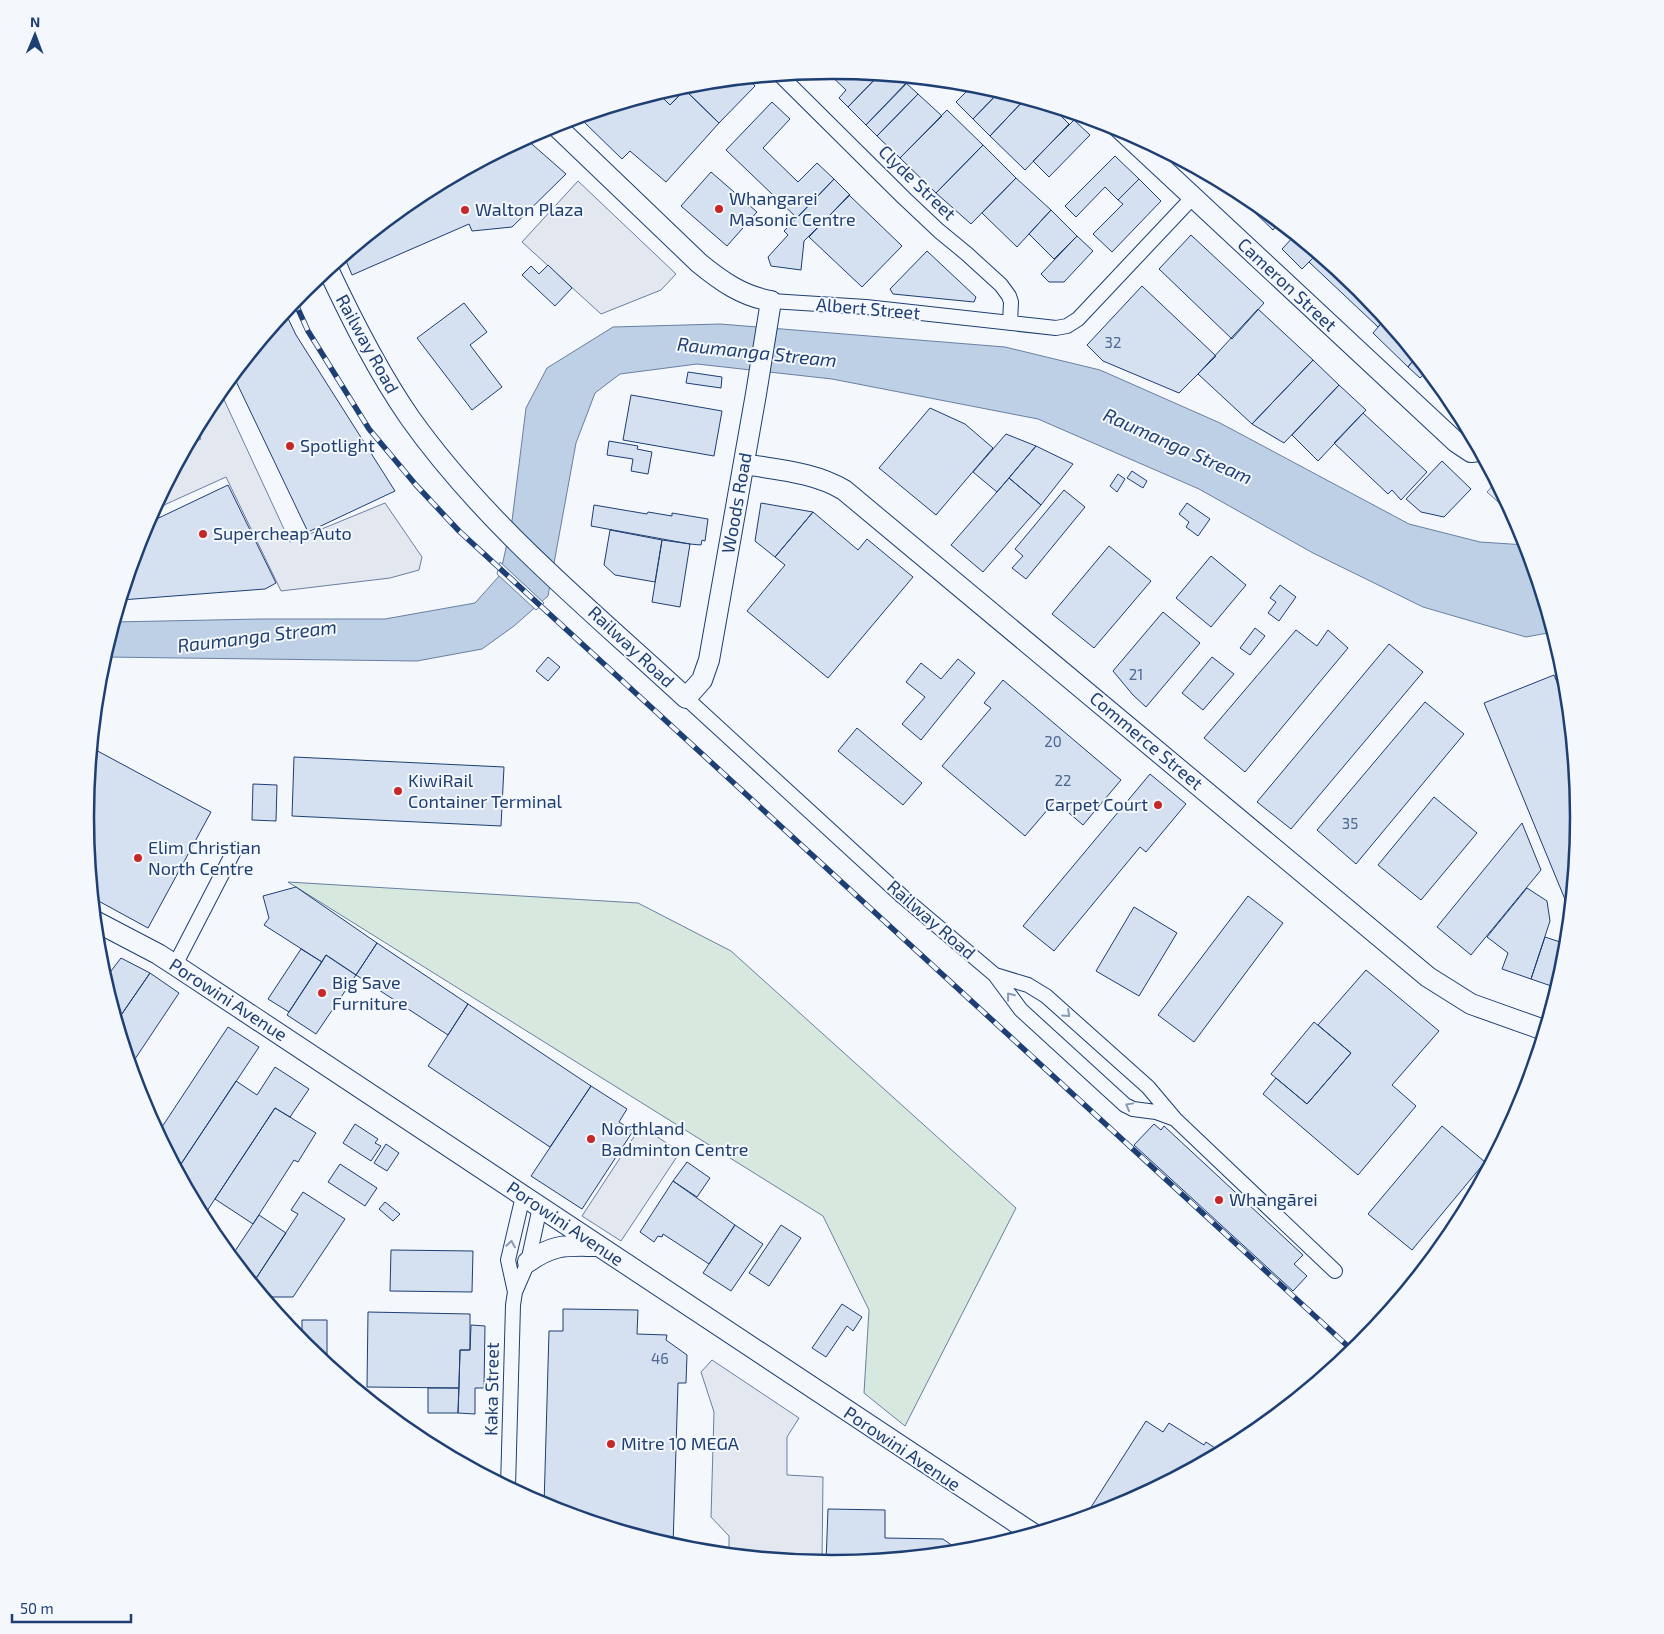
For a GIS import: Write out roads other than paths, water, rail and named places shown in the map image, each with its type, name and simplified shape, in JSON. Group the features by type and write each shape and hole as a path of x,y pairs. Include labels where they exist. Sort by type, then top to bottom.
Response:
{"street":[{"name":"Clyde Street","path":"785,80 911,205 1001,285 1011,302 1010,323"},
{"name":"Albert Street","path":"561,131 699,263 718,278 746,295 771,301 866,307 1056,328 1068,326 1078,319 1193,197"},
{"name":"Cameron Street","path":"1138,145 1456,442 1473,452"},
{"name":"Railway Road","path":"331,275 380,370 410,418 471,494 504,530 908,902 995,975 1021,1010 1127,1107 1175,1119"},
{"name":"Woods Road","path":"686,698 700,682 708,665 771,301"},
{"name":"Commerce Street","path":"744,464 813,476 828,481 856,499 1428,977 1471,1004 1539,1028"},
{"path":"175,965 235,849"},
{"name":"Porowini Avenue","path":"102,925 175,965 1026,1529"},
{"name":"Railway Road","path":"995,975 1028,985 1046,996 1148,1087 1175,1119 1335,1271"},
{"name":"Kaka Street","path":"514,1292 508,1260 523,1196"},
{"name":"Kaka Street","path":"508,1480 512,1305 514,1292 528,1262 540,1207"},
{"path":"528,1262 541,1253 562,1246 598,1246"}],"water":[{"name":"Raumanga Stream","path":"720,324 1005,347 1100,370 1220,423 1409,524 1480,542 1518,544 1531,580 1547,633 1526,637 1423,607 1313,553 1199,489 1038,419 832,379 697,364 620,374 595,393 576,443 548,596 514,626 482,649 417,661 112,657 120,622 385,619 475,603 500,575 512,521 526,408 547,368 613,327"}],"railway":[{"path":"298,308 308,331 369,429 416,485 459,531 1347,1346"}],"place":[{"name":"Whangarei Masonic Centre","path":"719,209"},
{"name":"Walton Plaza","path":"465,210"},
{"name":"Spotlight","path":"290,446"},
{"name":"Supercheap Auto","path":"203,534"},
{"name":"KiwiRail Container Terminal","path":"398,791"},
{"name":"Carpet Court","path":"1158,805"},
{"name":"Elim Christian North Centre","path":"138,858"},
{"name":"Big Save Furniture","path":"322,993"},
{"name":"Northland Badminton Centre","path":"591,1139"},
{"name":"Whangārei","path":"1219,1200"},
{"name":"Mitre 10 MEGA","path":"611,1444"}]}
